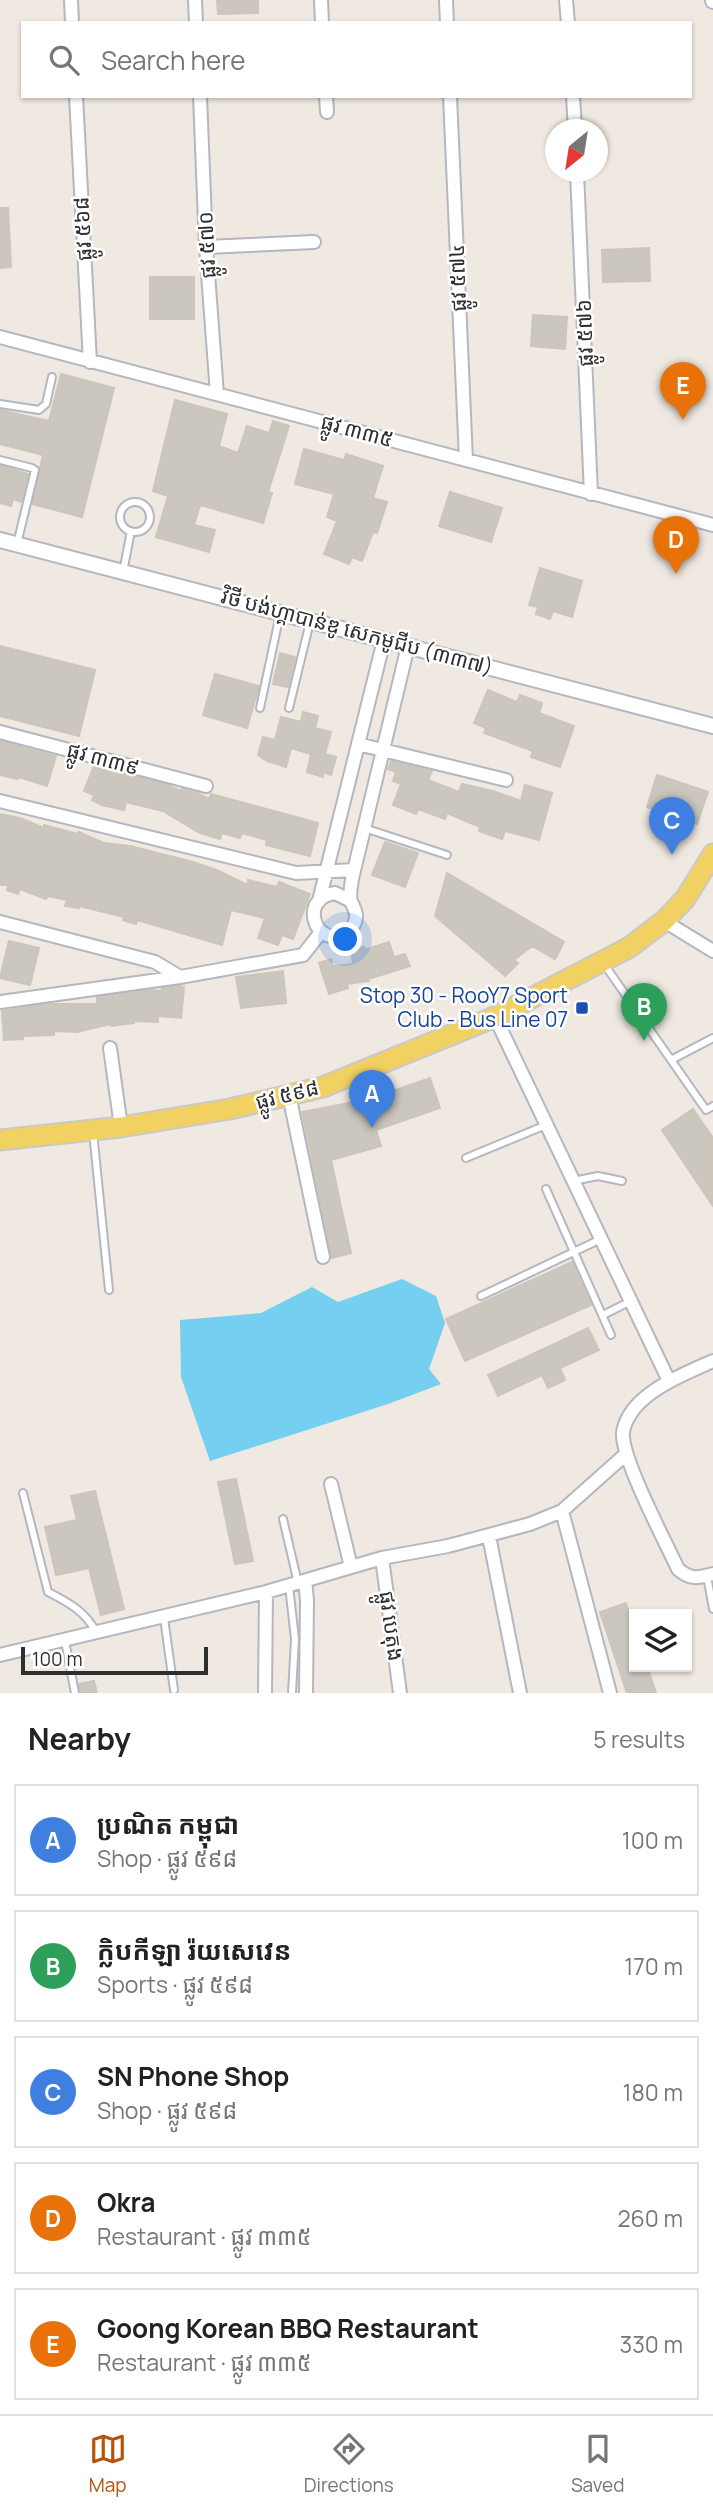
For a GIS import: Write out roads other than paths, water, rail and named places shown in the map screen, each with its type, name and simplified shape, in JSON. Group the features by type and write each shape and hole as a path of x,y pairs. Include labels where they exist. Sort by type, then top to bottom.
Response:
{"main road":[{"name":"ផ្លូវ ៥៩៨","path":"0,1140 121,1127 230,1109 323,1087 495,1017 630,947 664,921 684,899 712,858"}],"street":[{"path":"71,0 72,21"},
{"path":"195,0 197,21"},
{"path":"321,0 322,21"},
{"path":"446,0 447,21"},
{"path":"566,0 568,21"},
{"name":"ផ្លូវ ៥៦៨","path":"76,98 90,362"},
{"name":"ផ្លូវ ៥៧០","path":"200,98 206,247 217,394"},
{"path":"326,98 327,112"},
{"name":"ផ្លូវ ៥៧៤","path":"450,98 466,460"},
{"path":"573,98 574,119"},
{"name":"ផ្លូវ ៥៧៦","path":"577,182 591,494"},
{"path":"206,247 314,242"},
{"name":"ផ្លូវ ៣៣៥","path":"0,337 713,525"},
{"name":"វិថី បង់ហ្គាបាន់ឌូ សេកមូជីប (៣៣៧)","path":"0,540 713,726"},
{"path":"384,639 327,871 313,913 321,932 334,936 348,932 356,921 351,901 354,870 408,646"},
{"name":"ផ្លូវ ៣៣៩","path":"0,733 206,786"},
{"path":"358,744 506,780"},
{"path":"0,801 296,873 354,870"},
{"path":"319,901 334,893 351,901"},
{"path":"664,921 713,951"},
{"path":"0,922 155,962 180,977"},
{"path":"0,1002 180,977 303,955 321,932"},
{"path":"495,1017 669,1381"},
{"path":"110,1048 121,1127"},
{"path":"289,1095 323,1257"},
{"path":"710,1575 694,1578 686,1576 678,1569 626,1454 623,1433 628,1417 644,1399 669,1381 713,1361"},
{"path":"0,1656 164,1618 382,1559 489,1536 530,1524 562,1511 626,1454"},
{"path":"331,1484 351,1567"},
{"path":"562,1511 610,1693"},
{"path":"489,1536 520,1693"},
{"name":"ផ្លូវ បេតុង","path":"382,1559 400,1693"},
{"path":"297,1583 307,1600 306,1693"},
{"path":"265,1693 267,1592"}],"lane":[{"path":"0,404 39,410 46,404 52,377"},
{"path":"0,460 35,470 17,544"},
{"path":"131,502 141,503 149,510 150,519 145,528 131,531 123,526 121,512 131,502"},
{"path":"123,572 131,531"},
{"path":"260,708 281,612"},
{"path":"289,708 311,620"},
{"path":"364,828 447,855"},
{"path":"603,962 706,1110 713,1106"},
{"path":"671,1060 713,1038"},
{"path":"466,1158 546,1125"},
{"path":"92,1130 109,1290"},
{"path":"573,1181 598,1176 622,1181"},
{"path":"546,1189 611,1335"},
{"path":"481,1296 601,1239"},
{"path":"603,1315 631,1301"},
{"path":"23,1493 48,1592 89,1619 97,1634"},
{"path":"283,1519 297,1583 292,1693"},
{"path":"710,1575 713,1609"},
{"path":"164,1618 174,1690"},
{"path":"65,1641 75,1693"}],"water":[{"path":"402,1279 436,1296 445,1323 429,1369 441,1384 388,1404 210,1461 181,1377 180,1320 261,1313 312,1287 338,1302"}],"place":[{"name":"Goong Korean BBQ Restaurant","path":"683,420"},
{"name":"Okra","path":"676,574"},
{"name":"SN Phone Shop","path":"672,855"},
{"name":"Stop 30 - RooY7 Sport Club - Bus Line 07","path":"582,1008"},
{"name":"ក្លិបកីឡា រ៉យសេវេន","path":"644,1041"},
{"name":"ប្រណិត កម្ពុជា","path":"372,1128"}]}
